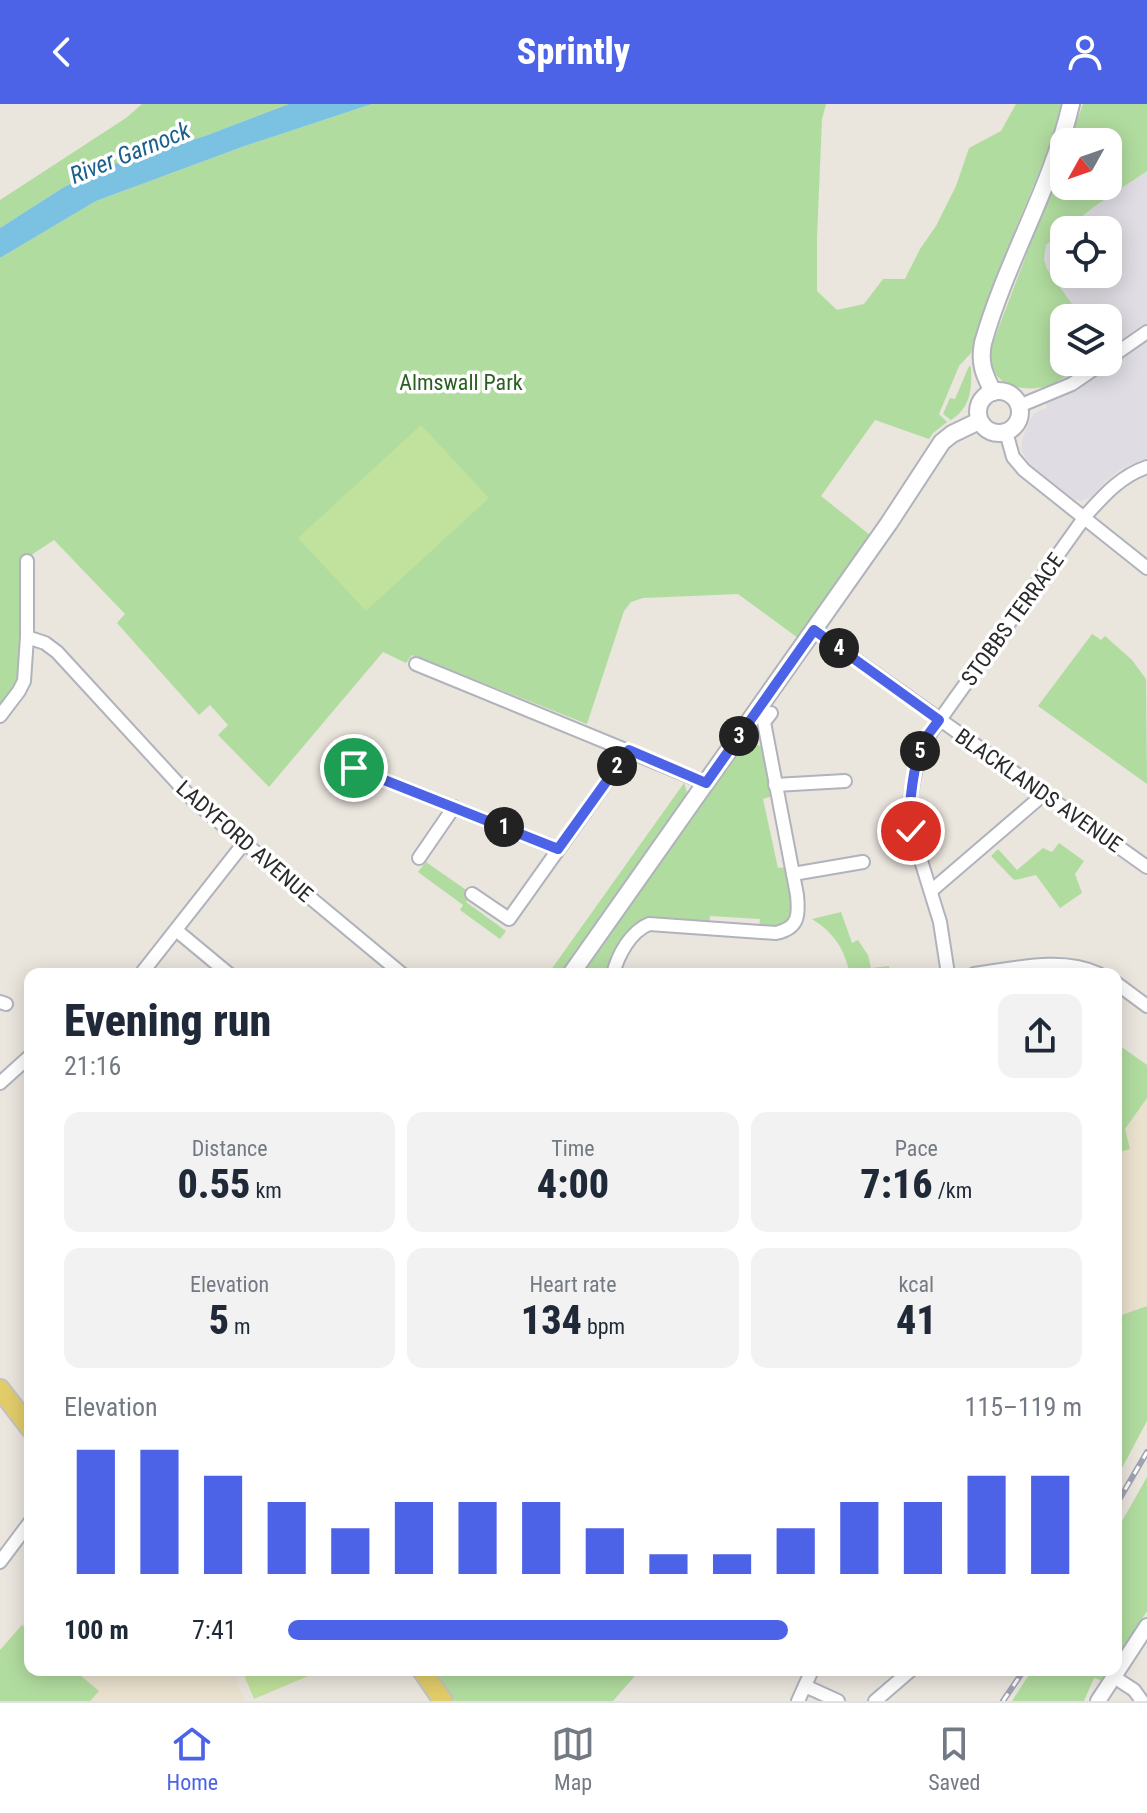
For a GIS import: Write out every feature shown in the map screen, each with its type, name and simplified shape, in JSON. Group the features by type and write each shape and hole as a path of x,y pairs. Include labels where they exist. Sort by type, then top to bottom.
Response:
{"main road":[{"path":"993,392 982,370 983,343 1060,145 1071,104"},
{"path":"993,392 1012,395 1019,406 1019,419 1006,432 993,433 979,421 978,406 986,395 993,392"},
{"path":"575,968 814,630 942,442 958,430 979,421"},
{"path":"0,1389 24,1420"},
{"path":"426,1676 443,1701"}],"street":[{"path":"1122,349 1147,332"},
{"path":"1019,406 1072,384 1083,376"},
{"path":"1006,432 1018,464 1147,568"},
{"name":"STOBBS TERRACE","path":"947,968 940,922 911,831 909,811 919,753 939,720 1083,518 1123,478 1147,467"},
{"path":"0,716 24,681 27,561"},
{"name":"BLACKLANDS AVENUE","path":"814,630 1147,867"},
{"name":"LADYFORD AVENUE","path":"27,637 51,647 194,801 395,968"},
{"path":"416,664 706,783"},
{"path":"616,968 630,938 638,929 649,924 776,933 786,930 795,922 799,911 764,722 771,713"},
{"path":"472,894 509,919 629,750"},
{"path":"354,768 558,849"},
{"path":"775,785 845,781"},
{"path":"931,891 1044,794"},
{"path":"419,858 454,807"},
{"path":"146,968 244,843"},
{"path":"793,874 863,862"},
{"path":"176,930 222,968"},
{"path":"1122,987 1147,1006"},
{"path":"0,1083 24,1061"},
{"path":"0,1562 24,1530"},
{"path":"1122,1665 1147,1626"},
{"path":"798,1701 809,1676"},
{"path":"875,1701 904,1676"},
{"path":"1098,1701 1114,1677 1134,1690 1142,1701"},
{"path":"805,1686 838,1701"}],"shaded area":[{"path":"1147,171 1147,458 1121,469 1090,498 1080,501 1031,466 1022,452 1022,441 1035,413 1047,408 1041,387 1064,376 1122,376 1122,304 1072,304 1061,288 1122,288 1122,216 1082,216 1104,200 1122,200 1122,188"},
{"path":"1050,241 1050,273 1044,259 1046,245"},
{"path":"1147,1098 1147,1306 1122,1315 1122,1151 1130,1148 1125,1130"},
{"path":"24,1622 24,1676 235,1676 245,1701 0,1701 0,1650"}],"green space":[{"path":"142,104 289,104 205,136 110,165 64,187 0,228 0,200 126,118"},
{"name":"Almswall Park","path":"372,104 826,104 822,119 817,291 837,310 864,304 883,279 905,279 956,186 969,148 1001,131 1016,104 1061,104 1054,128 1050,128 1049,148 1002,262 971,353 959,366 939,414 947,422 929,439 875,420 821,496 870,535 798,638 738,594 643,598 631,602 624,611 587,724 412,655 406,663 383,652 269,787 218,735 228,725 210,705 199,715 117,623 125,614 54,540 22,561 21,669 17,686 0,709 0,258 96,201 242,147"},
{"path":"1083,104 1147,104 1147,171 1122,188 1122,128 1074,128"},
{"path":"1050,192 1050,200 1104,200 1082,216 1050,216 1050,242 1046,245 1044,259 1050,273 1050,288 1061,288 1072,304 1050,304 1050,376 1065,376 1045,387 1016,387 999,378 994,371 991,348"},
{"path":"969,366 969,397 963,409 951,420 943,414 950,398 955,399"},
{"path":"421,425 489,498 366,611 298,538"},
{"path":"1092,634 1101,640 1105,636 1132,660 1146,679 1147,784 1038,706"},
{"path":"758,723 759,734 754,738 755,744 763,747 773,796 763,799 778,868 787,867 794,911 791,916 780,925 765,928 759,928 760,919 710,916 709,924 651,919 642,921 633,928 611,968 586,968"},
{"path":"684,783 686,800 567,968 552,968"},
{"path":"1059,843 1084,861 1075,874 1082,893 1060,908 1036,875 1015,880 991,856 998,849 1017,870 1043,848 1052,852"},
{"path":"426,862 472,894 466,902 506,931 500,939 460,910 463,905 418,872"},
{"path":"841,912 852,943 858,940 868,955 871,968 848,968 837,942 812,919"},
{"path":"1122,1047 1147,1065 1147,1098 1125,1129 1130,1149 1122,1151"},
{"path":"1147,1306 1147,1421 1122,1468 1122,1315"},
{"path":"1147,1477 1147,1611 1122,1651 1122,1521"},
{"path":"22,1625 24,1676 81,1676 99,1691 90,1701 0,1701 0,1650"},
{"path":"244,1676 308,1676 254,1699"},
{"path":"635,1676 613,1701 455,1701 439,1677"},
{"path":"1028,1676 1106,1676 1103,1681 1094,1678 1084,1701 1012,1701"}],"water":[{"path":"289,104 372,104 242,147 96,201 0,258 0,228 64,187 110,165 205,136"}],"railway":[{"path":"1122,1495 1147,1452"},
{"path":"1003,1701 1020,1676"}],"route":[{"path":"354,768 558,849 629,750 706,783 814,630 939,720 919,753 909,811 911,831"}],"water label":[{"name":"River Garnock","path":"130,153"}]}
